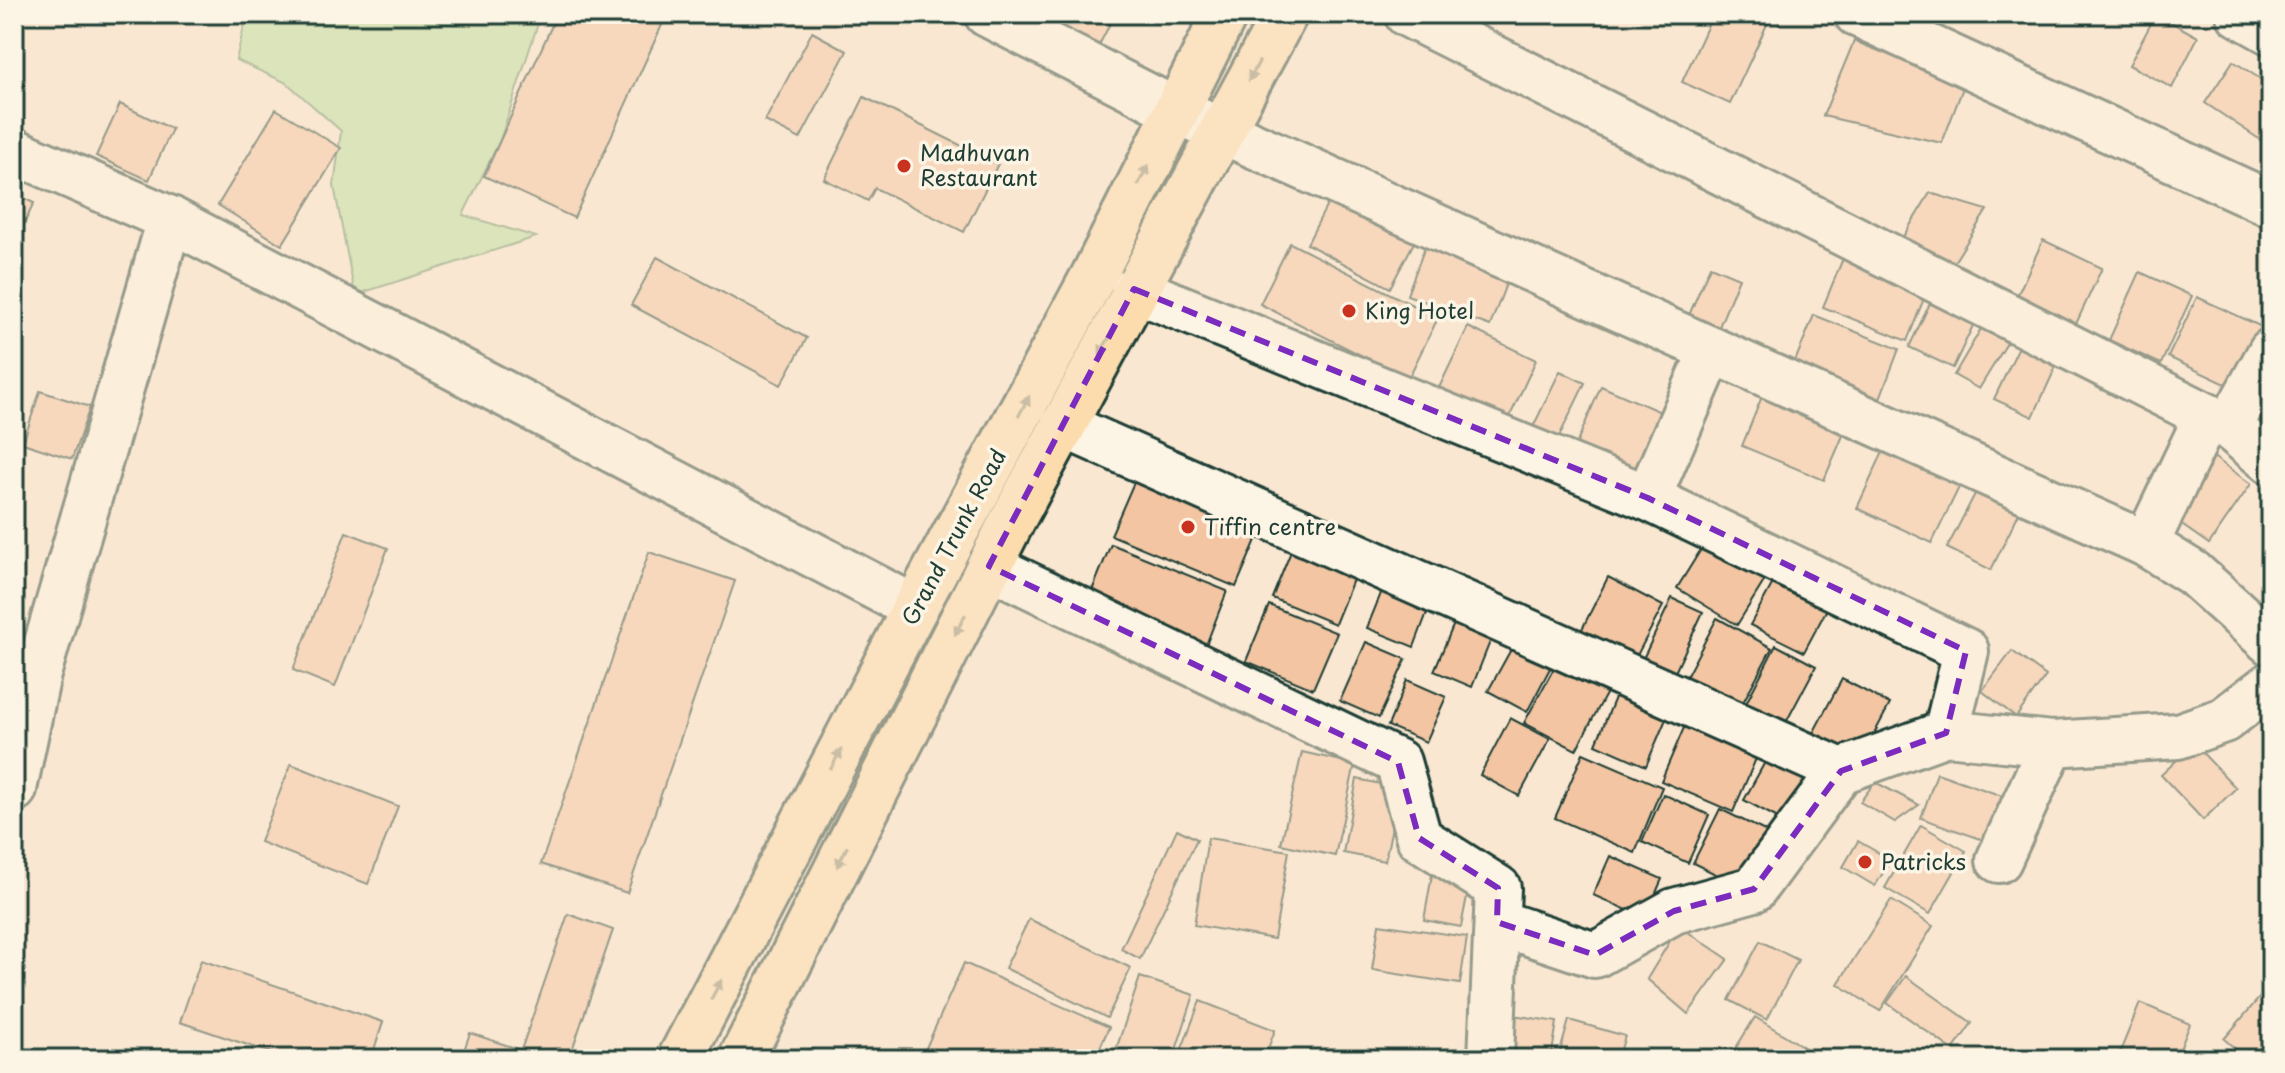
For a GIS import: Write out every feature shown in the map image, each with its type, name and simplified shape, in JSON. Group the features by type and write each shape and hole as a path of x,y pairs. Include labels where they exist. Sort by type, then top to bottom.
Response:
{"main road":[{"name":"Grand Trunk Road","path":"680,1059 915,608 1094,275 1225,14"},
{"name":"Grand Trunk Road","path":"741,1059 989,566 1134,289 1285,14"}],"street":[{"path":"987,14 1175,110 2146,544 2193,573 2271,643"},
{"path":"1407,14 2218,422 2253,444 2271,462"},
{"path":"1857,14 2271,204"},
{"path":"2239,14 2271,32"},
{"path":"14,151 170,219 915,608"},
{"path":"14,789 26,670 170,219"},
{"path":"1134,289 1648,498 1966,651 1946,733"},
{"path":"1648,498 1712,350"},
{"path":"2146,544 2218,422 2271,351"},
{"path":"1063,425 1841,771"},
{"path":"989,566 1398,762 1419,838 1498,888 1491,1059"},
{"path":"1497,922 1595,955 1674,911 1754,889 1841,771 1946,733 2052,744 2178,736 2204,730 2224,720 2271,684"},
{"path":"1999,860 2052,744"}],"highlighted area":[{"path":"1134,289 1648,498 1966,651 1946,733 1841,771 1754,889 1674,911 1595,955 1497,922 1498,888 1419,838 1398,762 989,566"}],"green space":[{"path":"247,14 541,14 500,140 463,215 536,237 355,295 334,186 341,131 287,83 236,60"}],"building":[{"path":"557,14 667,14 574,218 484,176"},
{"path":"1055,14 1115,14 1094,55 1046,31"},
{"path":"1713,14 1761,14 1770,18 1730,104 1682,82"},
{"path":"2156,14 2198,37 2172,88 2129,65"},
{"path":"812,32 847,51 800,139 765,121"},
{"path":"1854,41 1964,85 1942,143 1823,116"},
{"path":"2233,61 2271,86 2271,147 2205,103"},
{"path":"864,97 998,164 964,232 875,188 868,201 824,179"},
{"path":"120,104 172,129 149,180 96,156"},
{"path":"276,109 341,148 282,245 218,205"},
{"path":"1335,189 1419,233 1390,288 1307,244"},
{"path":"1930,193 1987,210 1946,275 1898,245"},
{"path":"14,194 34,203 14,245"},
{"path":"2043,240 2102,268 2076,324 2017,296"},
{"name":"King Hotel","path":"1290,243 1438,318 1408,379 1260,304"},
{"path":"1426,244 1509,276 1490,326 1407,295"},
{"path":"1846,251 1929,286 1907,341 1823,307"},
{"path":"657,257 807,338 781,385 631,305"},
{"path":"1710,266 1739,278 1717,332 1687,320"},
{"path":"2140,272 2192,296 2161,364 2109,340"},
{"path":"1933,297 1977,317 1953,368 1909,347"},
{"path":"2197,297 2262,327 2234,388 2168,357"},
{"path":"1814,315 1899,349 1877,406 1791,371"},
{"path":"1468,327 1536,360 1505,427 1436,394"},
{"path":"1982,327 2007,343 1979,389 1954,375"},
{"path":"2021,342 2059,360 2033,417 1994,399"},
{"path":"1560,371 1585,383 1557,441 1532,429"},
{"path":"1601,386 1672,417 1643,483 1573,452"},
{"path":"1765,389 1848,424 1824,480 1742,446"},
{"path":"40,391 90,407 72,459 23,443"},
{"path":"1888,441 1964,477 1932,543 1857,508"},
{"path":"2208,453 2251,484 2209,544 2166,514"},
{"name":"Tiffin centre","path":"1141,466 1265,519 1236,587 1111,535"},
{"path":"1977,490 2020,511 1991,570 1947,548"},
{"path":"346,532 388,548 335,687 293,670"},
{"path":"1708,538 1768,575 1737,625 1677,588"},
{"path":"1296,539 1359,565 1335,624 1272,598"},
{"path":"1111,544 1227,591 1206,645 1089,598"},
{"path":"649,552 735,581 627,893 541,864"},
{"path":"1388,576 1434,594 1414,647 1367,628"},
{"path":"1608,577 1663,606 1634,661 1580,633"},
{"path":"1774,581 1827,609 1804,652 1750,625"},
{"path":"1672,598 1703,612 1671,681 1639,667"},
{"path":"1269,605 1337,633 1313,689 1246,661"},
{"path":"1458,614 1495,629 1472,687 1434,671"},
{"path":"1717,618 1772,648 1740,708 1685,679"},
{"path":"1520,633 1558,653 1527,712 1488,691"},
{"path":"1366,642 1406,659 1379,718 1340,701"},
{"path":"1776,645 1816,666 1782,730 1743,709"},
{"path":"2012,651 2046,676 2016,717 1982,691"},
{"path":"1561,655 1612,683 1576,750 1524,723"},
{"path":"1842,679 1890,704 1859,762 1811,737"},
{"path":"1407,680 1446,697 1426,742 1388,726"},
{"path":"1618,690 1669,712 1646,766 1596,744"},
{"path":"1689,716 1761,747 1733,812 1661,781"},
{"path":"1510,718 1550,739 1519,796 1480,775"},
{"path":"2194,744 2236,788 2203,820 2161,775"},
{"path":"1302,752 1355,764 1335,856 1281,844"},
{"path":"1583,753 1662,787 1635,853 1555,818"},
{"path":"1770,753 1815,777 1789,824 1744,800"},
{"path":"291,764 398,806 368,884 260,842"},
{"path":"1937,773 2011,799 1995,844 1921,818"},
{"path":"1357,779 1400,788 1385,861 1343,853"},
{"path":"1875,782 1919,805 1895,822 1860,802"},
{"path":"1663,794 1709,815 1688,863 1642,842"},
{"path":"1720,809 1773,835 1746,889 1693,863"},
{"path":"1921,825 1966,851 1930,914 1885,888"},
{"path":"1177,829 1197,839 1140,959 1121,949"},
{"path":"1208,838 1289,851 1274,939 1194,925"},
{"path":"1858,841 1891,860 1875,886 1843,867"},
{"path":"1610,856 1662,879 1645,918 1593,895"},
{"path":"1433,869 1471,876 1461,927 1424,920"},
{"path":"1891,900 1933,926 1880,1011 1838,984"},
{"path":"568,914 613,930 569,1059 461,1059 470,1033 521,1050"},
{"path":"1029,919 1131,968 1107,1018 1005,968"},
{"path":"1379,924 1467,937 1460,984 1372,970"},
{"path":"1679,926 1728,959 1688,1014 1647,979"},
{"path":"1760,941 1798,960 1767,1020 1729,1000"},
{"path":"201,960 383,1022 371,1059 289,1059 180,1022"},
{"path":"964,963 1109,1027 1095,1059 921,1059"},
{"path":"1906,976 1972,1023 1953,1050 1887,1003"},
{"path":"1140,977 1194,995 1173,1059 1113,1059"},
{"path":"2266,990 2271,995 2271,1059 2247,1059 2224,1039"},
{"path":"1200,1001 1275,1030 1264,1059 1178,1059"},
{"path":"2140,1003 2190,1024 2176,1059 2117,1059"},
{"path":"1507,1014 1557,1022 1551,1059 1499,1059"},
{"path":"1755,1017 1812,1052 1808,1059 1729,1059"},
{"path":"1569,1020 1625,1036 1618,1059 1558,1059"}],"place":[{"name":"Madhuvan Restaurant","path":"904,166"},
{"name":"King Hotel","path":"1349,311"},
{"name":"Tiffin centre","path":"1188,527"},
{"name":"Patricks","path":"1865,862"}]}
